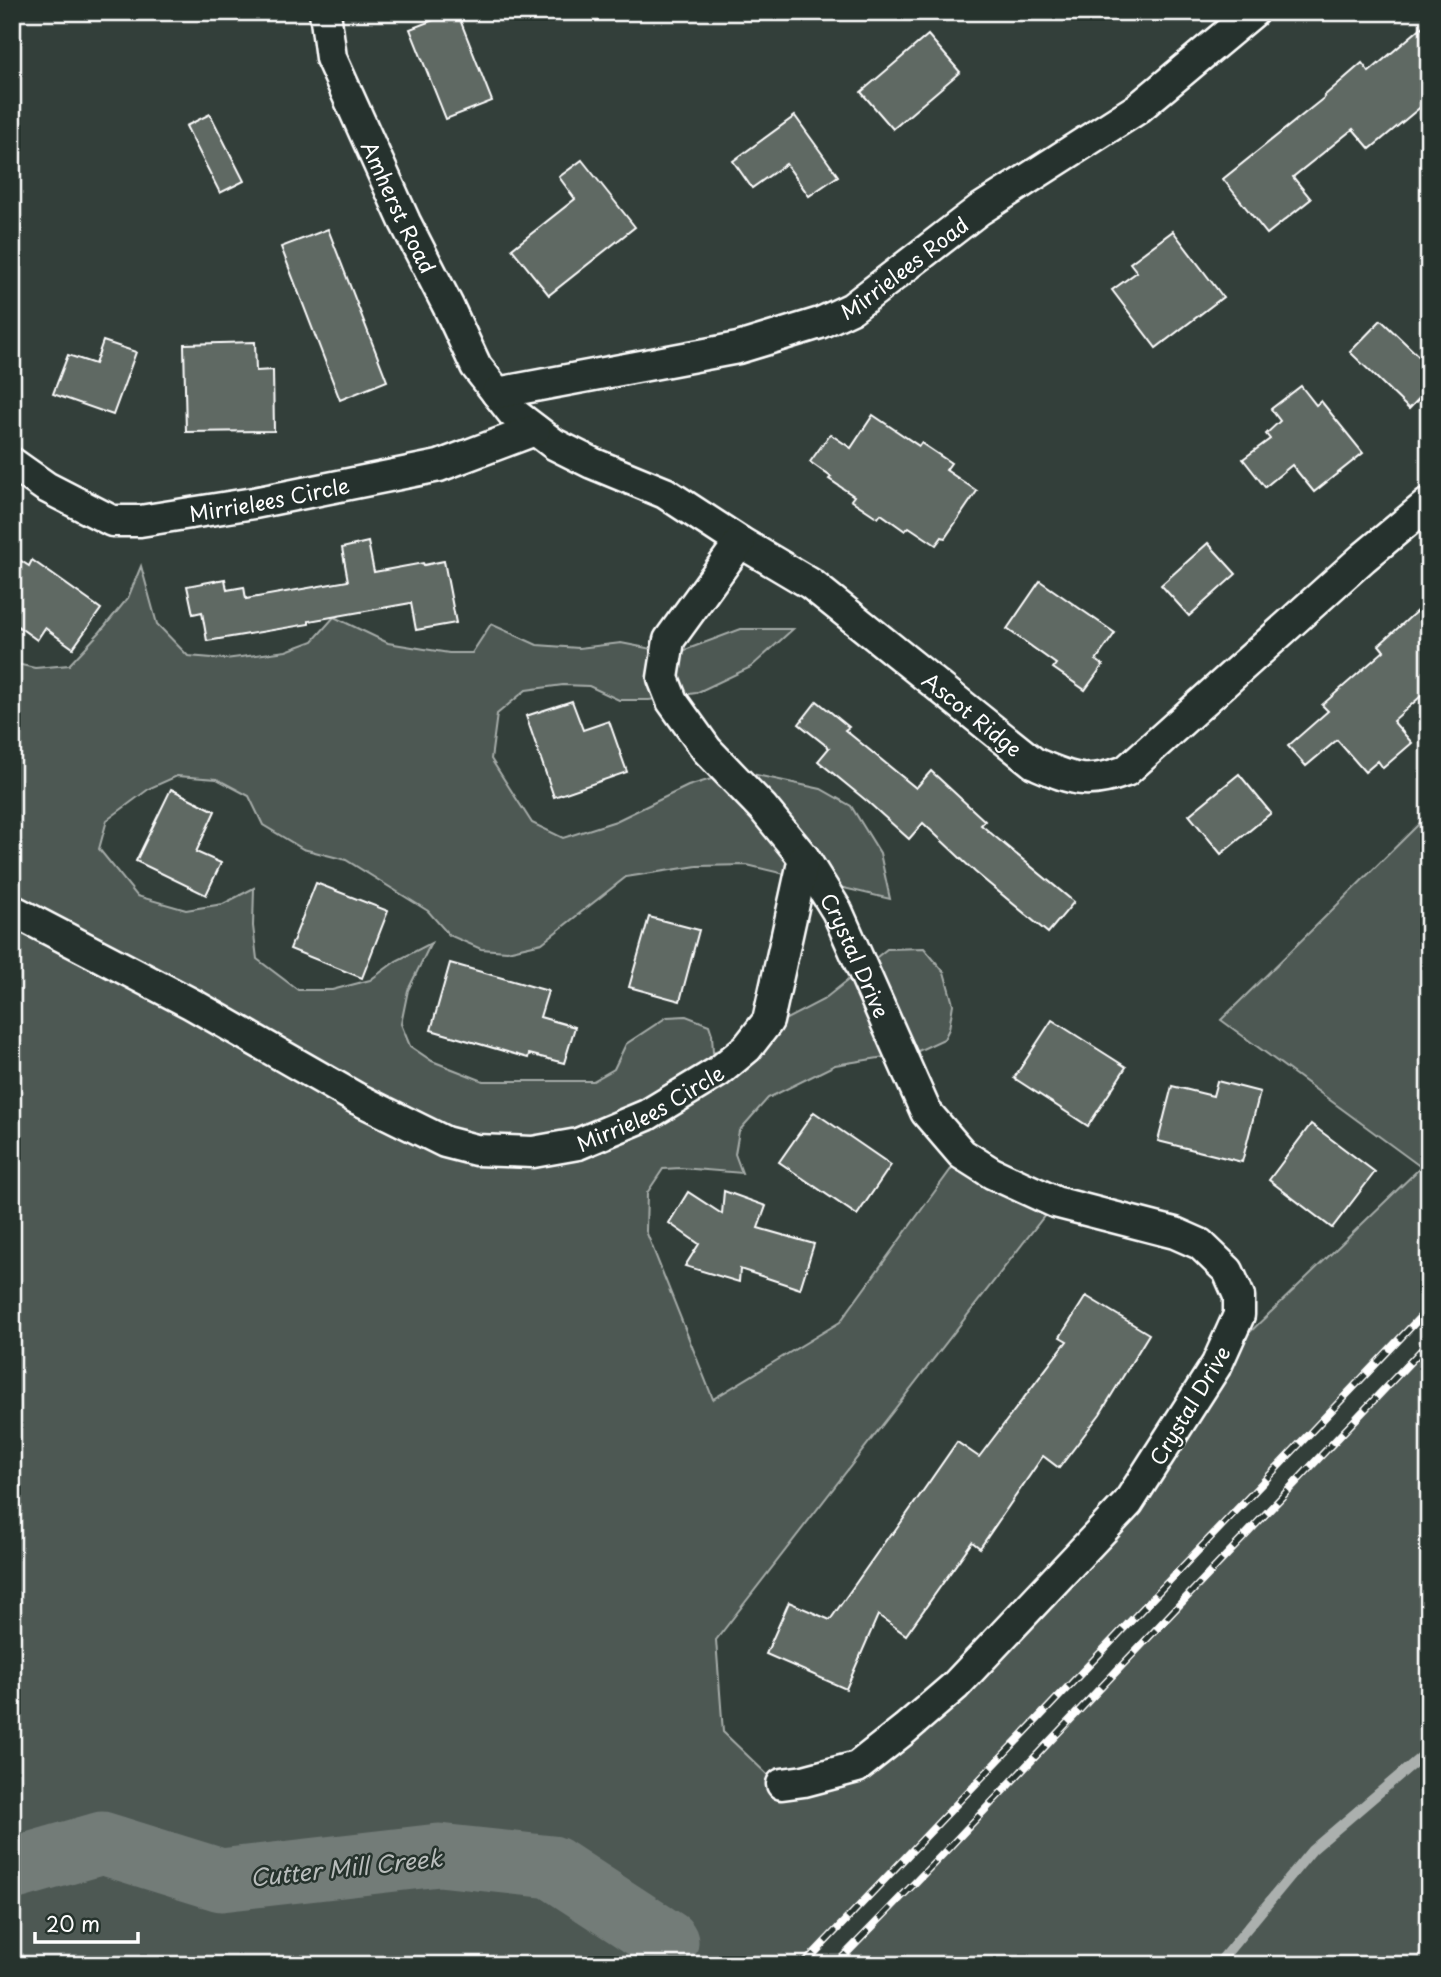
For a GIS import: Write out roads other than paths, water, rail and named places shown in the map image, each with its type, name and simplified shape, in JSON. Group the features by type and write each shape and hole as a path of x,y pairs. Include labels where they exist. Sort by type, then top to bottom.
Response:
{"street":[{"name":"Amherst Road","path":"325,12 331,58 393,197 476,366 497,393"},
{"name":"Mirrielees Road","path":"497,393 738,348 820,323 852,307 979,210 1137,110 1253,12"},
{"name":"Ascot Ridge","path":"497,393 512,412 554,444 665,494 811,584 1034,763 1072,779 1098,780 1126,771 1363,558 1429,503"},
{"name":"Mirrielees Circle","path":"12,463 46,487 112,520 140,520 254,503 439,466 535,430"},
{"path":"740,542 669,640 663,678 672,701 707,750 763,808 804,858"},
{"name":"Mirrielees Circle","path":"12,910 192,1004 356,1098 445,1142 476,1150 533,1152 578,1144 647,1115 718,1072 747,1048 768,1021 804,858"},
{"name":"Crystal Drive","path":"782,1783 804,1781 857,1767 955,1686 1128,1503 1217,1364 1239,1315 1239,1297 1228,1271 1200,1244 1175,1233 1055,1202 992,1173 962,1154 926,1112 837,911 804,858"}],"waterway":[{"name":"Cutter Mill Creek","path":"1217,1965 1312,1850 1429,1750"},
{"name":"Cutter Mill Creek","path":"12,1869 102,1843 221,1880 439,1855 552,1867 667,1942"}],"railway":[{"path":"803,1965 1429,1308"},
{"path":"835,1965 1429,1342"}]}
